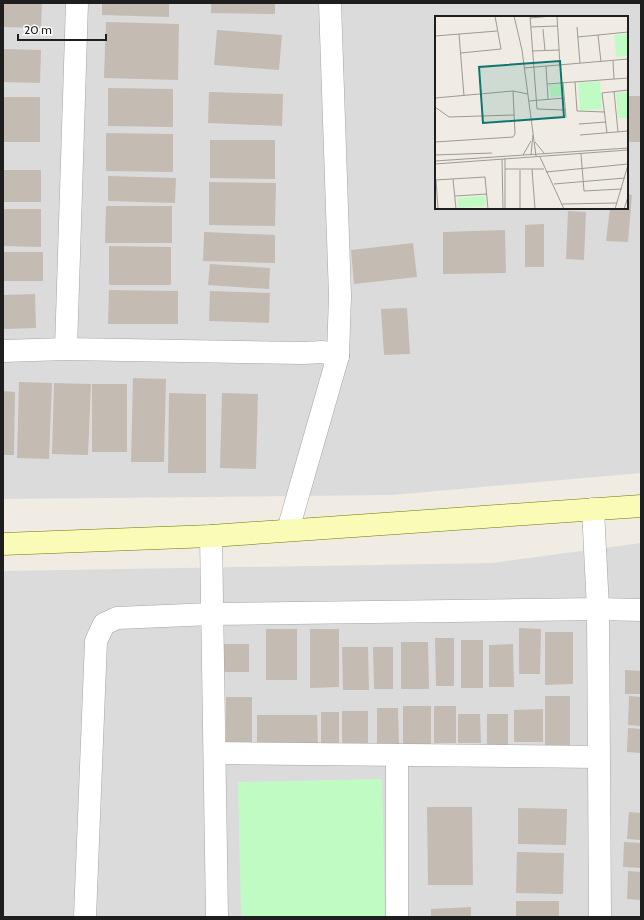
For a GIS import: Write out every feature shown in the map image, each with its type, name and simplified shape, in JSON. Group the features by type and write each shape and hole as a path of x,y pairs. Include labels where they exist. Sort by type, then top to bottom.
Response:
{"street":[{"path":"66,349 77,3"},
{"path":"288,530 338,356 340,296 330,3"},
{"path":"3,351 66,349 303,353 323,352 338,356"},
{"path":"3,544 210,536 641,506"},
{"path":"593,510 598,609 600,917"},
{"path":"210,536 217,917"},
{"path":"85,917 96,641 104,624 117,618 212,614 598,609 641,610"},
{"path":"215,753 598,757"},
{"path":"397,755 397,917"}],"shaded area":[{"path":"3,3 641,3 641,473 392,495 3,499"},
{"path":"641,543 641,917 3,917 3,571 492,563"}],"green space":[{"path":"382,779 385,917 241,917 238,782"}],"building":[{"path":"3,3 42,3 41,28 3,27"},
{"path":"102,3 169,3 169,17 102,15"},
{"path":"211,3 275,3 275,14 211,13"},
{"path":"106,22 179,24 178,80 104,78"},
{"path":"217,30 282,35 279,70 214,65"},
{"path":"3,49 41,50 40,83 3,82"},
{"path":"108,88 173,89 173,127 108,126"},
{"path":"209,92 283,94 282,126 208,123"},
{"path":"628,96 641,96 641,142 628,142"},
{"path":"3,97 40,97 40,142 3,142"},
{"path":"106,133 173,134 173,172 106,171"},
{"path":"210,140 275,140 275,179 210,178"},
{"path":"3,170 41,170 41,202 3,202"},
{"path":"108,176 176,178 175,203 108,201"},
{"path":"209,182 276,183 275,226 209,225"},
{"path":"628,194 632,195 628,242 606,241 610,209 628,209"},
{"path":"106,206 172,206 172,243 105,243"},
{"path":"3,209 41,209 41,247 3,246"},
{"path":"568,211 586,212 584,260 566,259"},
{"path":"544,224 544,267 525,267 525,225"},
{"path":"505,230 506,273 443,274 443,232"},
{"path":"204,232 275,235 275,263 203,261"},
{"path":"413,243 417,277 354,284 351,250"},
{"path":"109,246 171,247 171,285 109,285"},
{"path":"3,252 43,252 43,281 3,281"},
{"path":"210,264 270,268 269,289 208,285"},
{"path":"109,290 178,291 178,324 108,324"},
{"path":"210,291 270,293 269,323 209,321"},
{"path":"35,294 36,328 3,329 3,295"},
{"path":"407,308 410,354 384,355 381,309"},
{"path":"133,378 166,379 164,462 131,462"},
{"path":"19,382 52,383 49,459 17,458"},
{"path":"54,383 91,384 88,455 52,454"},
{"path":"92,384 127,384 127,452 92,452"},
{"path":"3,391 15,392 14,455 3,455"},
{"path":"169,393 206,394 206,473 168,473"},
{"path":"222,393 258,394 256,469 220,468"},
{"path":"519,628 541,629 540,674 519,674"},
{"path":"266,629 297,629 297,680 266,680"},
{"path":"310,629 339,629 339,687 310,688"},
{"path":"545,632 573,632 573,684 545,685"},
{"path":"435,638 454,638 454,686 436,686"},
{"path":"461,640 483,640 483,688 461,688"},
{"path":"401,642 428,642 429,689 401,689"},
{"path":"224,644 249,644 249,672 224,672"},
{"path":"513,644 514,687 489,687 489,645"},
{"path":"342,647 368,647 369,690 343,690"},
{"path":"373,647 393,647 393,689 374,689"},
{"path":"625,670 641,671 641,694 625,694"},
{"path":"545,696 570,696 570,747 545,747"},
{"path":"629,696 641,697 641,726 628,725"},
{"path":"226,697 252,697 252,746 226,746"},
{"path":"403,706 431,706 431,747 403,747"},
{"path":"434,706 456,706 456,743 434,743"},
{"path":"377,708 398,708 399,746 377,746"},
{"path":"543,709 543,742 514,742 514,710"},
{"path":"342,711 368,711 368,748 342,748"},
{"path":"321,712 339,712 339,748 321,748"},
{"path":"458,714 480,714 481,743 458,743"},
{"path":"487,714 508,714 508,745 487,745"},
{"path":"257,715 317,715 318,747 257,747"},
{"path":"628,728 641,729 641,753 627,752"},
{"path":"427,807 472,807 473,885 428,885"},
{"path":"518,808 567,809 566,845 518,844"},
{"path":"629,812 641,813 641,840 627,839"},
{"path":"624,842 641,843 641,868 623,867"},
{"path":"517,852 564,853 563,894 516,893"},
{"path":"628,871 641,872 641,900 627,899"},
{"path":"516,901 559,901 559,917 516,917"},
{"path":"471,907 471,917 431,917 431,909"}]}
